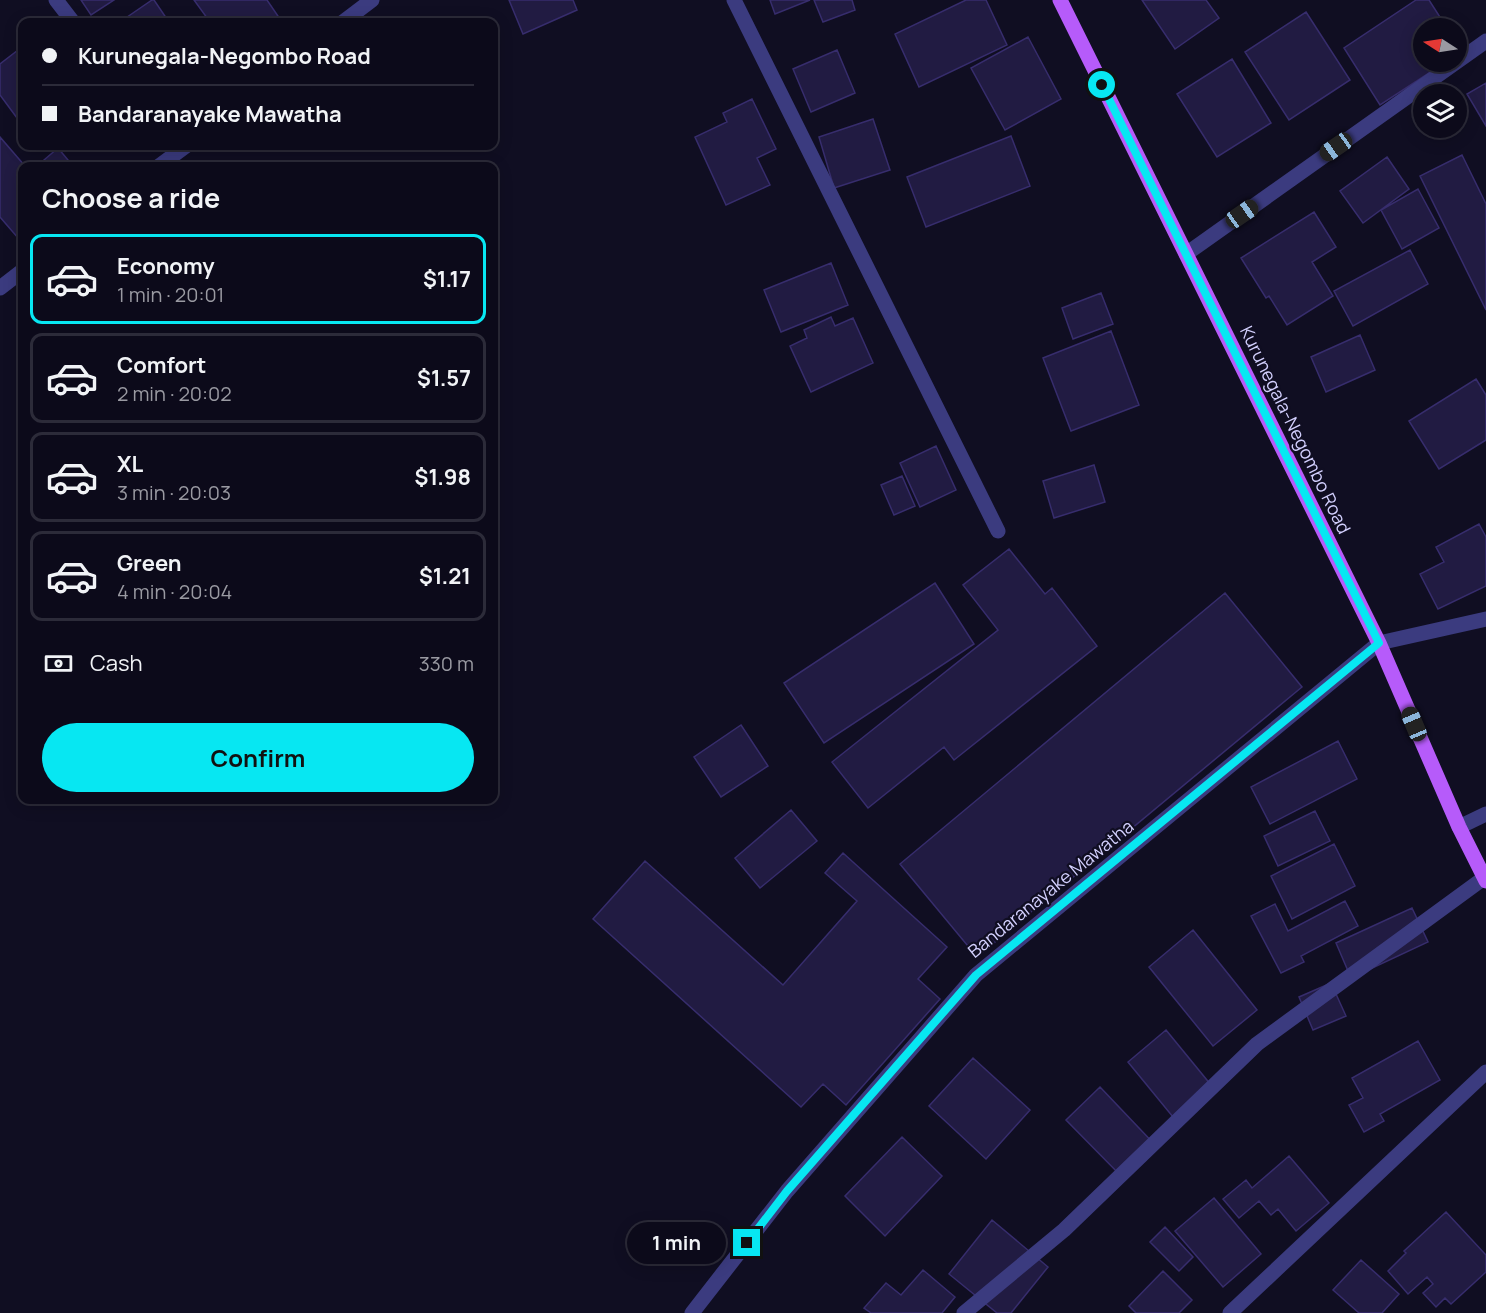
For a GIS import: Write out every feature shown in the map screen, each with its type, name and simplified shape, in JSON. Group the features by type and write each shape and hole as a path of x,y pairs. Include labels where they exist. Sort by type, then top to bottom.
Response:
{"main road":[{"name":"Kurunegala-Negombo Road","path":"1060,0 1379,643 1459,827 1485,879"}],"street":[{"path":"56,0 70,18"},
{"path":"348,18 372,0"},
{"path":"734,0 998,531"},
{"path":"1186,254 1486,41"},
{"path":"163,162 174,150"},
{"path":"0,288 18,274"},
{"path":"1379,643 1486,619"},
{"name":"Bandaranayake Mawatha","path":"692,1313 787,1191 976,975 1379,643"},
{"path":"1459,827 1486,814"},
{"path":"964,1313 1064,1230 1257,1044 1485,879"},
{"path":"1230,1313 1486,1072"}],"building":[{"path":"81,0 114,0 91,15"},
{"path":"154,0 166,18 126,18"},
{"path":"194,0 267,0 279,18 207,18"},
{"path":"509,0 573,0 577,10 523,34"},
{"path":"770,0 810,0 775,14"},
{"path":"814,0 852,0 855,10 823,22"},
{"path":"966,0 986,0 1007,45 919,87 895,34"},
{"path":"1142,0 1206,0 1219,18 1175,49"},
{"path":"1416,0 1429,0 1441,18 1413,18 1413,72 1431,72 1380,105 1344,48"},
{"path":"1306,12 1350,80 1289,120 1245,52"},
{"path":"1028,37 1061,99 1005,130 971,68"},
{"path":"18,50 18,119 0,95 0,64"},
{"path":"837,50 855,93 811,112 793,69"},
{"path":"1232,59 1271,123 1217,157 1177,94"},
{"path":"1486,83 1486,126 1467,94"},
{"path":"752,99 776,149 757,158 770,185 726,205 695,137 727,122 723,113"},
{"path":"873,119 890,170 834,188 819,137"},
{"path":"1011,136 1030,186 926,227 907,177"},
{"path":"0,137 22,162 18,162 18,238 0,217"},
{"path":"56,150 60,150 70,162 42,162"},
{"path":"1462,155 1486,204 1486,310 1420,176"},
{"path":"1387,157 1409,189 1363,223 1340,191"},
{"path":"1418,189 1439,228 1402,249 1381,210"},
{"path":"1314,212 1336,247 1312,262 1333,296 1287,325 1269,296 1266,298 1241,258"},
{"path":"1410,250 1428,284 1353,326 1334,291"},
{"path":"831,263 848,305 781,332 764,290"},
{"path":"1101,293 1113,324 1073,339 1062,308"},
{"path":"831,317 835,326 853,318 873,363 811,392 790,346 807,338 804,330"},
{"path":"1111,331 1139,405 1071,431 1043,358"},
{"path":"1360,335 1375,370 1326,392 1311,357"},
{"path":"1476,379 1486,395 1486,440 1439,469 1409,421"},
{"path":"936,446 956,490 920,507 900,463"},
{"path":"1094,465 1105,502 1054,518 1043,481"},
{"path":"902,476 915,506 894,515 881,485"},
{"path":"1479,524 1486,537 1486,586 1438,609 1420,574 1444,562 1436,547"},
{"path":"1009,549 1045,594 1052,588 1097,646 954,760 944,747 868,808 832,762 998,630 963,585"},
{"path":"935,583 974,644 824,743 784,683"},
{"path":"1225,593 1302,687 977,957 900,864"},
{"path":"741,725 768,766 721,797 694,757"},
{"path":"1338,741 1357,779 1270,824 1251,787"},
{"path":"791,810 817,841 760,888 735,858"},
{"path":"1315,811 1330,841 1278,866 1264,836"},
{"path":"1334,844 1355,886 1292,919 1271,876"},
{"path":"843,853 947,947 918,979 940,999 846,1105 823,1084 801,1107 593,919 645,861 783,985 857,901 825,873"},
{"path":"1345,901 1358,926 1301,956 1304,962 1281,973 1251,916 1275,904 1288,931"},
{"path":"1412,908 1428,942 1351,978 1336,943"},
{"path":"1193,930 1257,1010 1213,1046 1149,967"},
{"path":"1331,983 1346,1016 1313,1030 1299,997"},
{"path":"1166,1030 1211,1085 1173,1117 1128,1062"},
{"path":"1418,1041 1440,1080 1380,1114 1384,1121 1364,1132 1349,1105 1363,1098 1352,1078"},
{"path":"973,1058 1030,1110 986,1159 929,1106"},
{"path":"1100,1087 1158,1148 1125,1180 1066,1120"},
{"path":"902,1137 942,1176 885,1236 845,1196"},
{"path":"1289,1156 1329,1203 1296,1231 1278,1209 1271,1215 1259,1201 1239,1218 1223,1199 1246,1180 1252,1188"},
{"path":"1214,1198 1261,1254 1223,1287 1175,1231"},
{"path":"1446,1212 1486,1255 1486,1272 1451,1304 1445,1298 1436,1307 1423,1293 1433,1284 1427,1277 1408,1294 1388,1271 1406,1253 1404,1251"},
{"path":"992,1220 1048,1267 1011,1313 997,1313 949,1274"},
{"path":"1165,1227 1193,1257 1179,1271 1150,1242"},
{"path":"1361,1260 1399,1294 1382,1313 1359,1313 1333,1290"},
{"path":"923,1270 955,1297 942,1313 871,1313 864,1308 886,1283 901,1295"},
{"path":"1163,1271 1192,1300 1179,1313 1136,1313 1129,1306"}],"route":[{"path":"747,1243 787,1191 976,975 1379,643 1102,85"}]}
